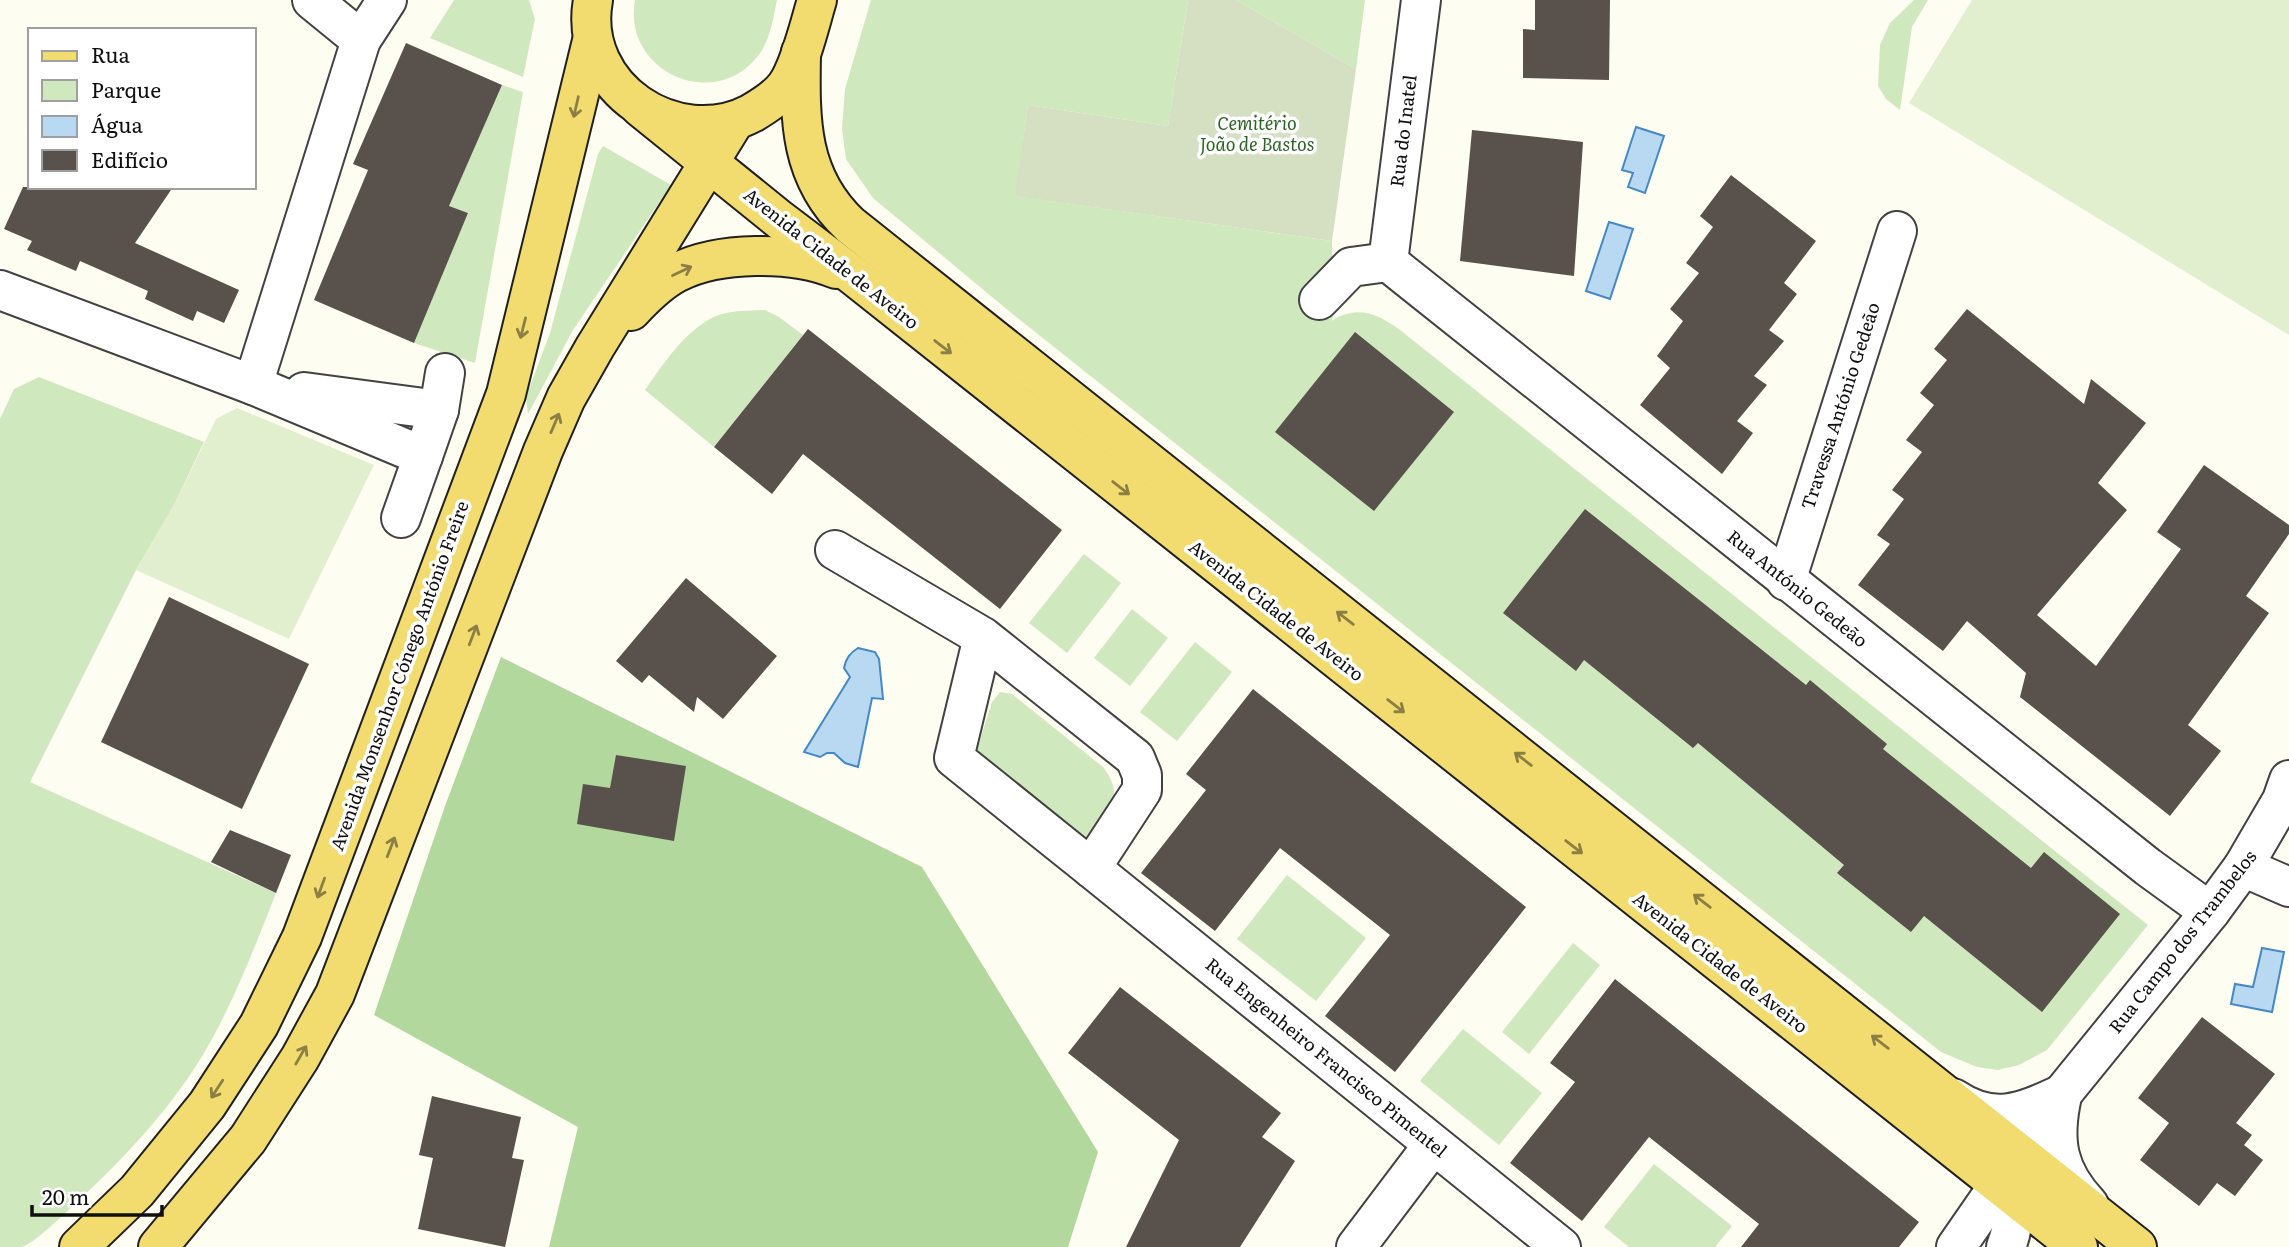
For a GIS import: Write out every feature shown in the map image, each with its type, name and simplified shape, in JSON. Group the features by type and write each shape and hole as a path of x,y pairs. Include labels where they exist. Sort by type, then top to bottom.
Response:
{"main road":[{"path":"592,41 593,0"},
{"path":"640,107 687,125 734,122 764,107 786,86 801,52 817,0"},
{"name":"Avenida Cidade de Aveiro","path":"592,41 603,67 617,87 640,107 1911,1115 2025,1174"},
{"name":"Avenida Monsenhor Cónego António Freire","path":"79,1247 137,1191 206,1105 259,1025 302,937 506,394 592,41"},
{"name":"Avenida Cidade de Aveiro","path":"801,52 800,100 809,160 824,196 850,225 1933,1085 2025,1174 2102,1242"},
{"path":"158,1247 248,1139 300,1058 335,994 566,398 734,122"},
{"path":"595,347 648,293 675,273 696,264 742,256 771,257 830,266 854,276"}],"street":[{"path":"313,0 361,40"},
{"path":"253,384 361,40 387,0"},
{"name":"Rua do Inatel","path":"1388,262 1421,0"},
{"name":"Travessa António Gedeão","path":"1786,581 1897,231"},
{"path":"1319,300 1351,267 1388,262"},
{"name":"Rua António Gedeão","path":"1388,262 1786,581 2148,867 2210,912"},
{"path":"6,294 253,384 423,456"},
{"path":"401,518 439,410 445,373"},
{"path":"253,384 439,410"},
{"path":"835,550 983,637 1135,758 1142,775 1142,790 1091,868"},
{"name":"Rua Engenheiro Francisco Pimentel","path":"983,637 954,758 1561,1247"},
{"name":"Rua Campo dos Trambelos","path":"2025,1174 2244,867 2282,800 2289,780"},
{"path":"2244,867 2289,887"},
{"name":"Avenida Cidade de Aveiro","path":"1911,1115 1944,1146 1962,1177 1963,1233"},
{"path":"1356,1247 1433,1145"},
{"name":"Avenida Cidade de Aveiro","path":"1963,1233 2025,1174 2061,1164 2102,1242"}],"green space":[{"path":"454,0 529,0 535,19 523,77 430,38"},
{"path":"635,0 777,0 768,37 758,56 739,73 718,81 696,82 675,76 656,64 642,47 635,25"},
{"path":"871,0 1188,0 1168,126 1028,105 1016,196 1332,241 1331,321 1350,313 1367,313 1400,330 2148,925 2047,1050 2019,1065 1998,1070 1977,1067 1941,1052 1015,316 873,198 846,159 842,129 845,89"},
{"name":"Cemitério João de Bastos","path":"1188,0 1236,0 1356,69 1332,241 1015,196 1028,105 1168,126"},
{"path":"1236,0 1365,0 1356,69"},
{"path":"1914,0 1928,0 1912,27 1900,110 1886,99 1878,86 1880,45 1890,23"},
{"path":"1972,0 2289,0 2289,335 1909,103"},
{"path":"502,85 523,92 475,363 414,343 468,213 449,206"},
{"path":"603,146 671,185 573,330 528,414 526,397 550,333 598,154"},
{"path":"765,310 803,335 714,447 645,390 676,348 705,322 728,313"},
{"path":"39,377 204,442 174,505 136,570 30,782 276,893 223,1019 174,1098 126,1153 49,1228 21,1247 0,1247 0,419 14,389"},
{"path":"237,408 374,465 289,639 136,570 174,505 216,419"},
{"path":"1084,554 1121,583 1067,653 1029,623"},
{"path":"1132,609 1168,638 1130,686 1094,658"},
{"path":"1195,642 1232,672 1177,741 1140,712"},
{"path":"501,657 922,867 1098,1152 1068,1247 549,1247 578,1127 374,1015 445,806"},
{"path":"1000,692 1012,694 1103,767 1110,778 1114,788 1111,806 1084,839 976,752 992,702"},
{"path":"1287,875 1366,938 1316,1001 1237,939"},
{"path":"1573,943 1600,965 1529,1054 1502,1032"},
{"path":"1463,1029 1542,1093 1499,1145 1420,1081"},
{"path":"1654,1164 1732,1226 1715,1247 1629,1247 1604,1227"}],"water":[{"path":"1636,127 1664,136 1645,193 1628,187 1633,173 1622,170"},
{"path":"1609,222 1633,229 1610,299 1586,291"},
{"path":"858,648 875,652 879,659 883,699 872,698 858,767 845,763 834,753 820,757 804,752 850,677 844,668 845,664"},
{"path":"2262,948 2284,952 2272,1012 2231,1004 2235,984 2253,987"}],"building":[{"path":"1535,0 1610,0 1609,80 1523,78 1523,29 1535,30"},
{"path":"406,43 502,85 449,206 468,213 414,343 314,300 368,170 353,164"},
{"path":"1472,130 1583,142 1574,276 1460,261"},
{"path":"1731,175 1816,241 1784,283 1797,294 1769,330 1784,341 1754,376 1767,385 1737,421 1753,433 1722,474 1640,405 1670,368 1657,356 1683,321 1670,309 1699,273 1686,263 1713,227 1700,216"},
{"path":"23,187 172,189 135,243 239,290 224,323 197,311 193,321 145,299 148,291 80,261 76,271 27,250 32,241 4,229"},
{"path":"1967,309 2084,404 2091,379 2146,423 2098,483 2127,510 2037,615 2096,666 2181,549 2157,532 2204,465 2289,525 2289,534 2246,596 2269,613 2188,725 2221,751 2170,816 2020,697 2026,673 1967,621 1943,651 1858,585 1890,544 1877,535 1904,499 1892,490 1922,452 1906,440 1934,405 1920,393 1947,360 1934,349"},
{"path":"808,329 1062,530 1000,609 803,454 772,494 714,447"},
{"path":"1355,332 1454,412 1374,511 1275,432"},
{"path":"1585,509 1806,685 1810,680 1887,744 1883,749 2031,868 2044,852 2120,914 2042,1012 1924,916 1911,932 1837,873 1844,865 1698,743 1693,748 1584,660 1576,671 1503,613"},
{"path":"686,578 777,656 723,719 697,697 694,712 649,675 642,683 616,661"},
{"path":"169,597 309,664 242,809 101,742"},
{"path":"1253,689 1526,907 1395,1072 1325,1016 1390,935 1280,848 1215,931 1141,873 1206,790 1186,774"},
{"path":"616,755 686,766 674,841 577,824 583,784 610,788"},
{"path":"230,830 291,855 276,893 211,862"},
{"path":"1615,979 1919,1222 1899,1247 1741,1247 1759,1224 1649,1137 1582,1221 1510,1163 1575,1082 1550,1063"},
{"path":"1120,987 1281,1113 1262,1137 1295,1161 1240,1247 1126,1247 1179,1140 1068,1053"},
{"path":"2202,1017 2275,1074 2236,1123 2252,1135 2244,1145 2263,1160 2235,1196 2217,1183 2199,1206 2140,1160 2169,1123 2138,1098"},
{"path":"432,1096 521,1117 512,1158 524,1160 505,1247 418,1229 433,1158 419,1155"}]}
